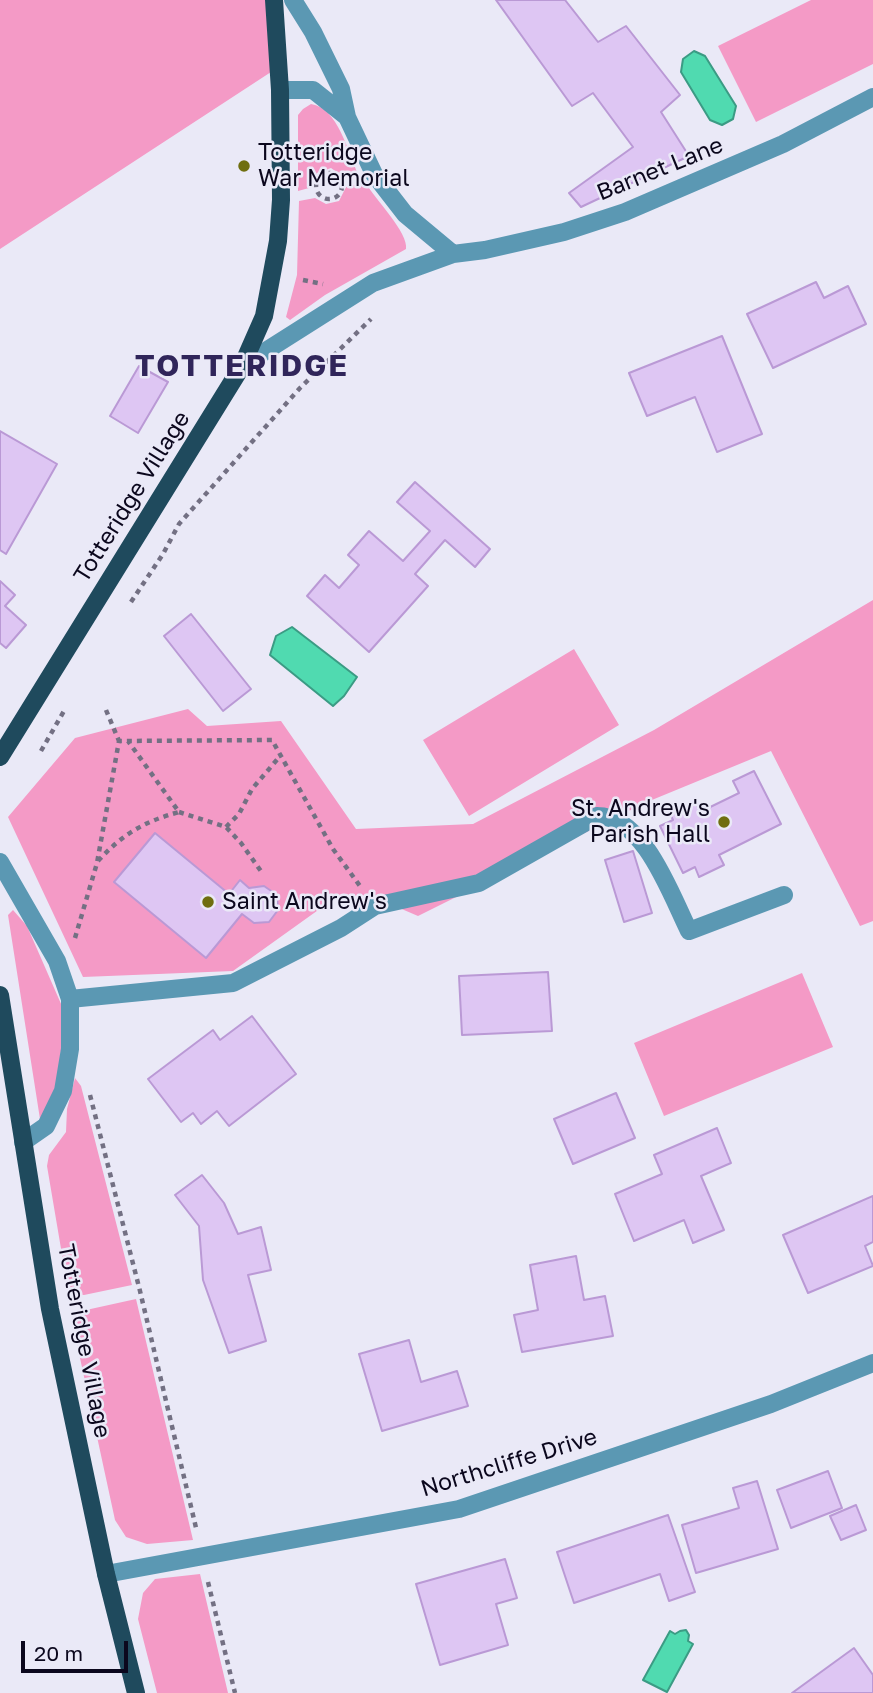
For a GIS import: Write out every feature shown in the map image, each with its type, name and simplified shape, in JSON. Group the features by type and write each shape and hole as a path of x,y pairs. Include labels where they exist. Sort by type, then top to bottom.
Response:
{"main road":[{"name":"Totteridge Village","path":"0,757 242,366 264,316 278,241 281,200 280,90 274,0"},
{"name":"Totteridge Village","path":"0,995 50,1309 106,1573 136,1693"}],"street":[{"path":"293,0 313,32 341,89 347,117 374,174 405,214 453,254"},
{"path":"280,90 313,90 347,117"},
{"name":"Barnet Lane","path":"242,366 373,283 453,254 485,250 564,232 625,212 783,144 873,97"},
{"path":"71,999 233,983 341,928 375,906 479,883 597,816 619,820 642,842 689,930 784,895"},
{"path":"0,862 57,961 71,999 70,1049 63,1091 46,1126 23,1142"},
{"name":"Northcliffe Drive","path":"106,1573 459,1509 771,1404 873,1363"}],"path":[{"path":"331,172 340,178 343,186 338,197 328,200 318,195 315,186 321,175 331,172"},
{"path":"126,610 163,554 179,524 300,388 375,315"},
{"path":"41,751 70,701"},
{"path":"57,961 69,958 97,863 119,741 106,710"},
{"path":"119,741 272,740 333,849 375,906"},
{"path":"127,741 179,812"},
{"path":"226,827 239,814 252,789 281,755"},
{"path":"97,863 126,834 155,819 179,812 226,827 242,843 263,874"},
{"path":"90,1094 140,1291 235,1693"}],"shaded area":[{"path":"0,0 271,0 271,72 0,249"},
{"path":"811,0 873,0 873,64 756,122 718,46"},
{"path":"694,51 705,56 736,106 733,119 722,125 710,120 681,72 683,59"},
{"path":"311,104 320,107 335,122 358,174 345,178 331,168 317,173 309,188 298,191 298,115"},
{"path":"365,182 397,225 406,249 325,295 290,320 286,317 297,275 299,201 315,198 326,204 339,201 346,187"},
{"path":"873,600 873,921 860,926 771,751 647,802 418,916 369,895 335,898 233,971 83,977 8,817 75,738 188,709 207,726 281,721 356,829 473,824 654,730"},
{"path":"292,627 357,677 333,706 270,655 276,636"},
{"path":"574,649 619,725 469,816 423,740"},
{"path":"13,910 27,926 65,1013 57,1087 40,1119 8,915"},
{"path":"802,973 833,1047 664,1116 634,1043"},
{"path":"75,1078 81,1086 132,1285 84,1295 75,1294 67,1284 47,1166 49,1155 66,1132 67,1109"},
{"path":"136,1299 193,1540 147,1544 126,1537 115,1520 72,1321 77,1312"},
{"path":"200,1574 228,1693 157,1693 138,1619 143,1593 155,1579"},
{"path":"686,1630 688,1641 693,1644 667,1692 643,1680 670,1631 675,1634"}],"building":[{"path":"496,0 565,0 598,42 626,26 680,95 661,112 689,156 581,207 569,193 633,147 593,93 572,106"},
{"path":"816,282 824,298 848,286 866,324 773,368 747,314"},
{"path":"722,336 762,434 717,452 695,397 647,416 629,373"},
{"path":"139,366 168,382 138,433 110,416"},
{"path":"0,431 57,464 6,554 0,550"},
{"path":"415,482 490,549 475,567 445,540 415,574 428,586 369,652 307,596 325,575 339,588 359,565 348,555 369,531 403,561 430,531 397,502"},
{"path":"0,581 15,595 5,606 26,625 6,648 0,643"},
{"path":"191,614 251,689 223,711 164,636"},
{"name":"St. Andrew's Parish Hall","path":"754,771 781,824 719,855 724,865 699,877 695,867 683,873 660,826 673,820 670,813 695,801 700,812 739,793 733,781"},
{"name":"Saint Andrew's","path":"155,833 229,894 240,880 249,888 264,886 277,895 278,910 269,922 254,923 242,914 206,958 114,882"},
{"path":"633,851 652,913 624,922 605,860"},
{"path":"548,972 552,1031 462,1035 459,976"},
{"path":"252,1016 296,1074 229,1126 217,1111 201,1124 193,1113 181,1122 148,1079 213,1030 220,1040"},
{"path":"616,1093 635,1138 573,1164 554,1119"},
{"path":"717,1128 731,1163 701,1176 724,1230 693,1243 684,1220 634,1241 615,1194 662,1174 654,1155"},
{"path":"202,1175 224,1203 238,1234 261,1227 271,1270 248,1275 266,1341 229,1353 203,1280 199,1226 175,1195"},
{"path":"873,1196 873,1242 865,1246 873,1266 808,1293 783,1235"},
{"path":"576,1256 584,1300 605,1296 613,1336 522,1352 514,1315 538,1310 530,1265"},
{"path":"409,1340 421,1382 457,1371 468,1406 382,1431 359,1354"},
{"path":"828,1471 842,1508 791,1528 777,1490"},
{"path":"757,1481 778,1549 696,1573 682,1525 739,1508 733,1488"},
{"path":"856,1505 866,1530 841,1540 830,1516"},
{"path":"668,1515 695,1592 669,1601 660,1574 574,1603 557,1552"},
{"path":"505,1559 517,1598 496,1604 508,1645 440,1665 416,1584"},
{"path":"854,1648 873,1675 873,1693 792,1693"}],"place":[{"name":"Totteridge War Memorial","path":"244,166"},
{"name":"St. Andrew's Parish Hall","path":"724,822"},
{"name":"Saint Andrew's","path":"208,902"}],"district":[{"name":"TOTTERIDGE","path":"242,366"}]}
